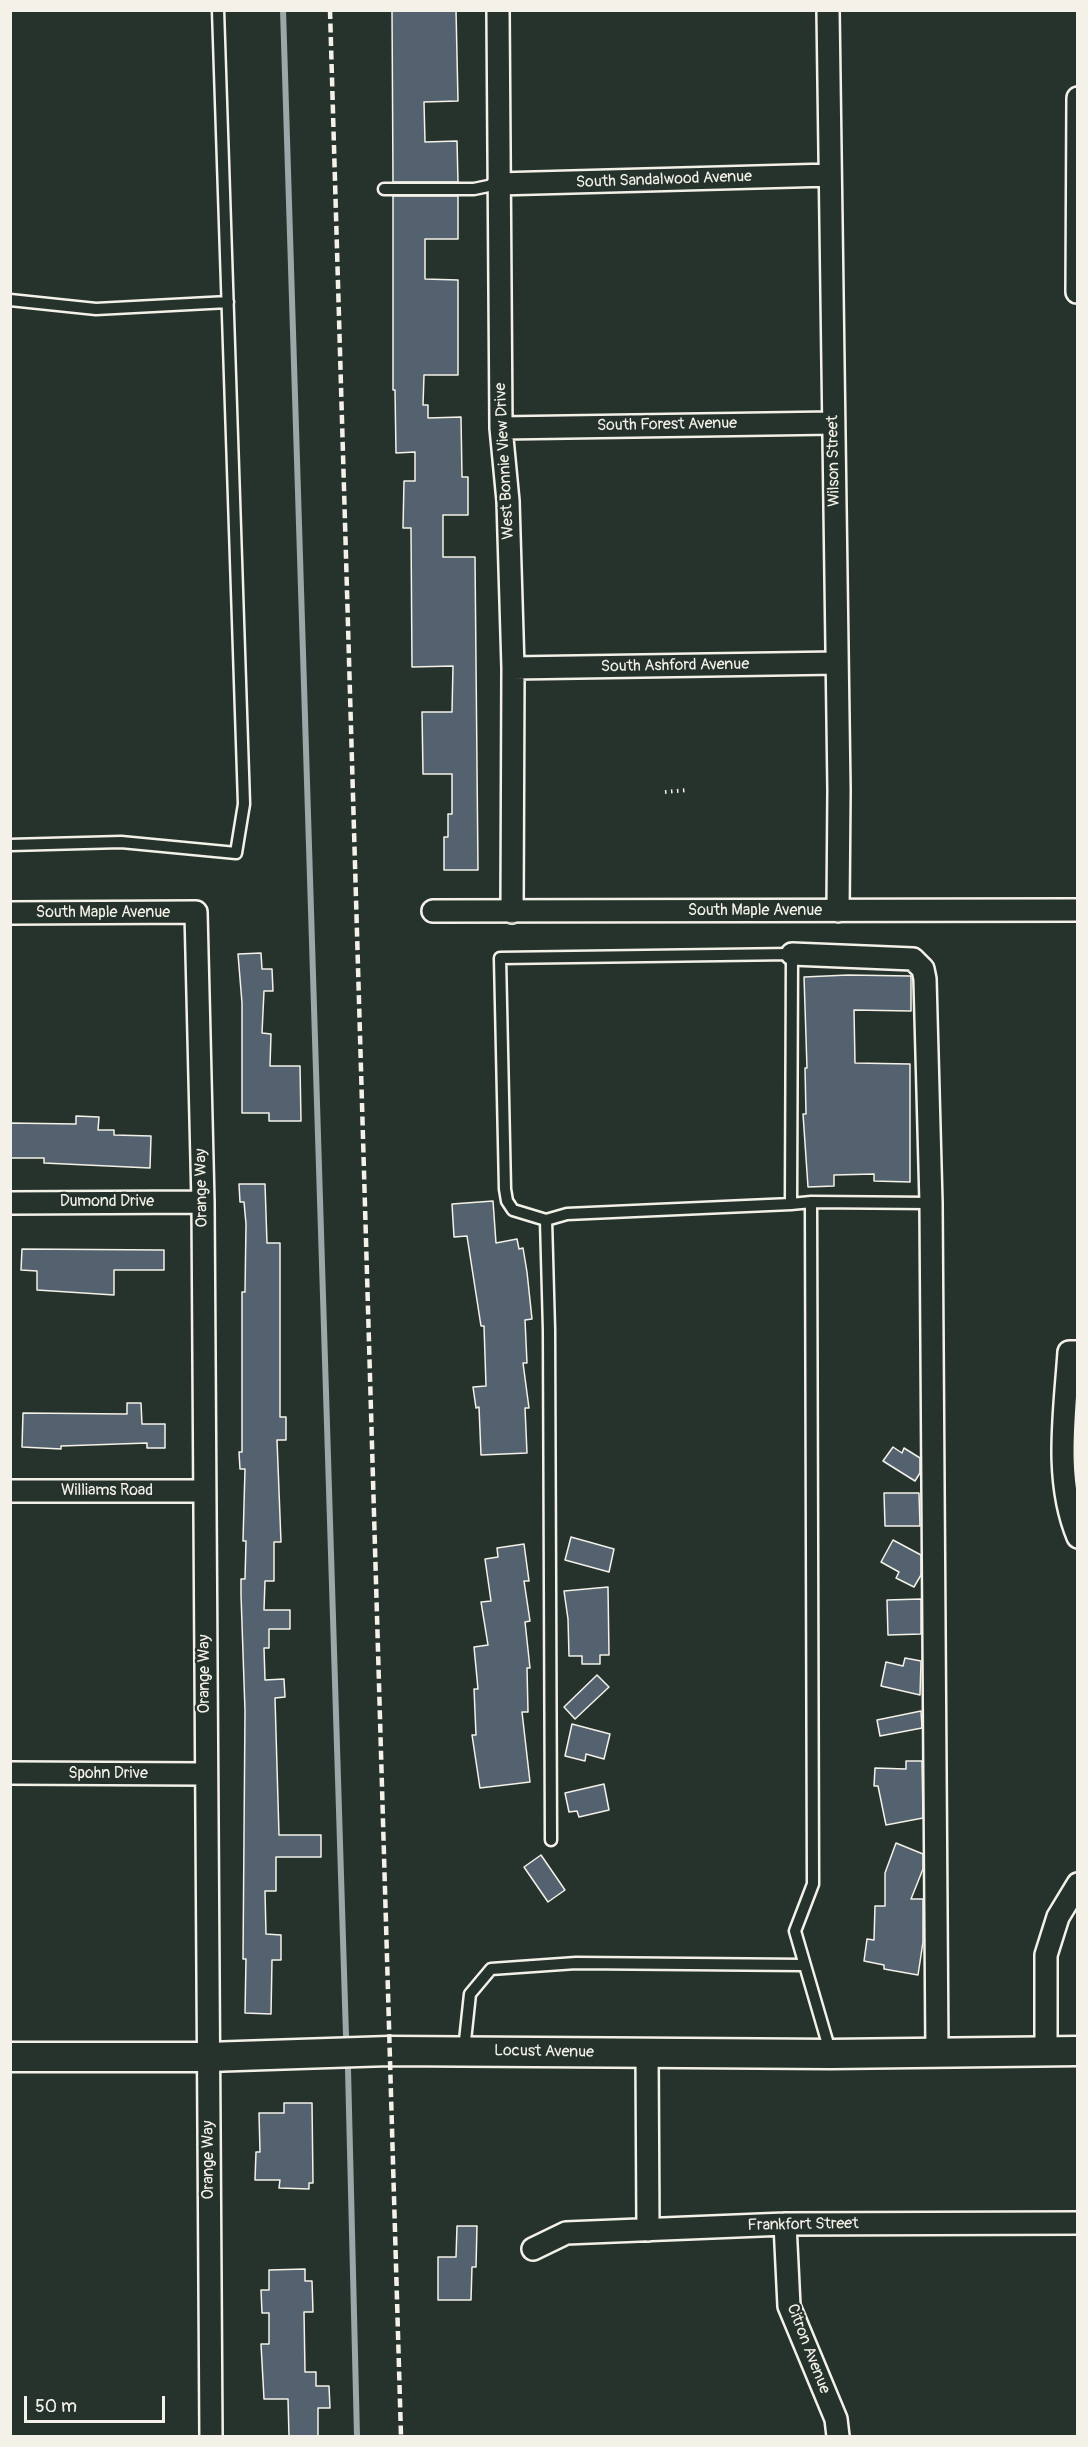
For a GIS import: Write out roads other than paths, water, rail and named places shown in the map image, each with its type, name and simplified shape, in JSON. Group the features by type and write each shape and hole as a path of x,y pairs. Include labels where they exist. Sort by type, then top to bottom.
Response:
{"street":[{"name":"West Bonnie View Drive","path":"498,10 501,428 508,501 513,668 512,912"},
{"name":"Wilson Street","path":"828,10 838,911"},
{"path":"1077,98 1077,292"},
{"name":"South Sandalwood Avenue","path":"498,184 830,175"},
{"name":"South Forest Avenue","path":"501,428 834,423"},
{"name":"South Ashford Avenue","path":"513,668 837,663"},
{"name":"South Maple Avenue","path":"433,911 1077,909"},
{"name":"South Maple Avenue","path":"10,913 196,912"},
{"name":"Orange Way","path":"196,912 203,1202 211,2436"},
{"path":"792,954 907,958 913,959 923,969 931,1203 937,2053"},
{"name":"Dumond Drive","path":"10,1203 203,1202"},
{"path":"1073,1352 1064,1491 1068,1514 1077,1537"},
{"name":"Williams Road","path":"10,1491 204,1491"},
{"name":"Spohn Drive","path":"10,1773 205,1774"},
{"path":"1046,2051 1046,1955 1058,1917 1077,1884"},
{"name":"Locust Avenue","path":"10,2057 208,2057 389,2051 831,2054 1077,2051"},
{"path":"647,2053 648,2230"},
{"name":"Frankfort Street","path":"533,2249 566,2233 785,2224 1077,2223"},
{"name":"Citron Avenue","path":"785,2224 789,2306 836,2419 838,2436"}],"lane":[{"path":"10,845 121,842 236,853 244,804 218,10"},
{"path":"384,189 474,189 498,184"},
{"path":"10,300 96,309 228,302"},
{"path":"791,1204 792,954 500,958 505,1189 507,1201 513,1210 546,1220 567,1214 791,1204 811,1203 931,1203"},
{"path":"811,1203 813,1884 795,1931 803,1965 831,2054"},
{"path":"546,1220 549,1330 551,1840"},
{"path":"464,2052 470,1994 491,1968 576,1963 803,1965"}],"waterway":[{"path":"283,10 346,2035"},
{"path":"348,2069 357,2436"}],"railway":[{"path":"330,10 401,2436"}]}
